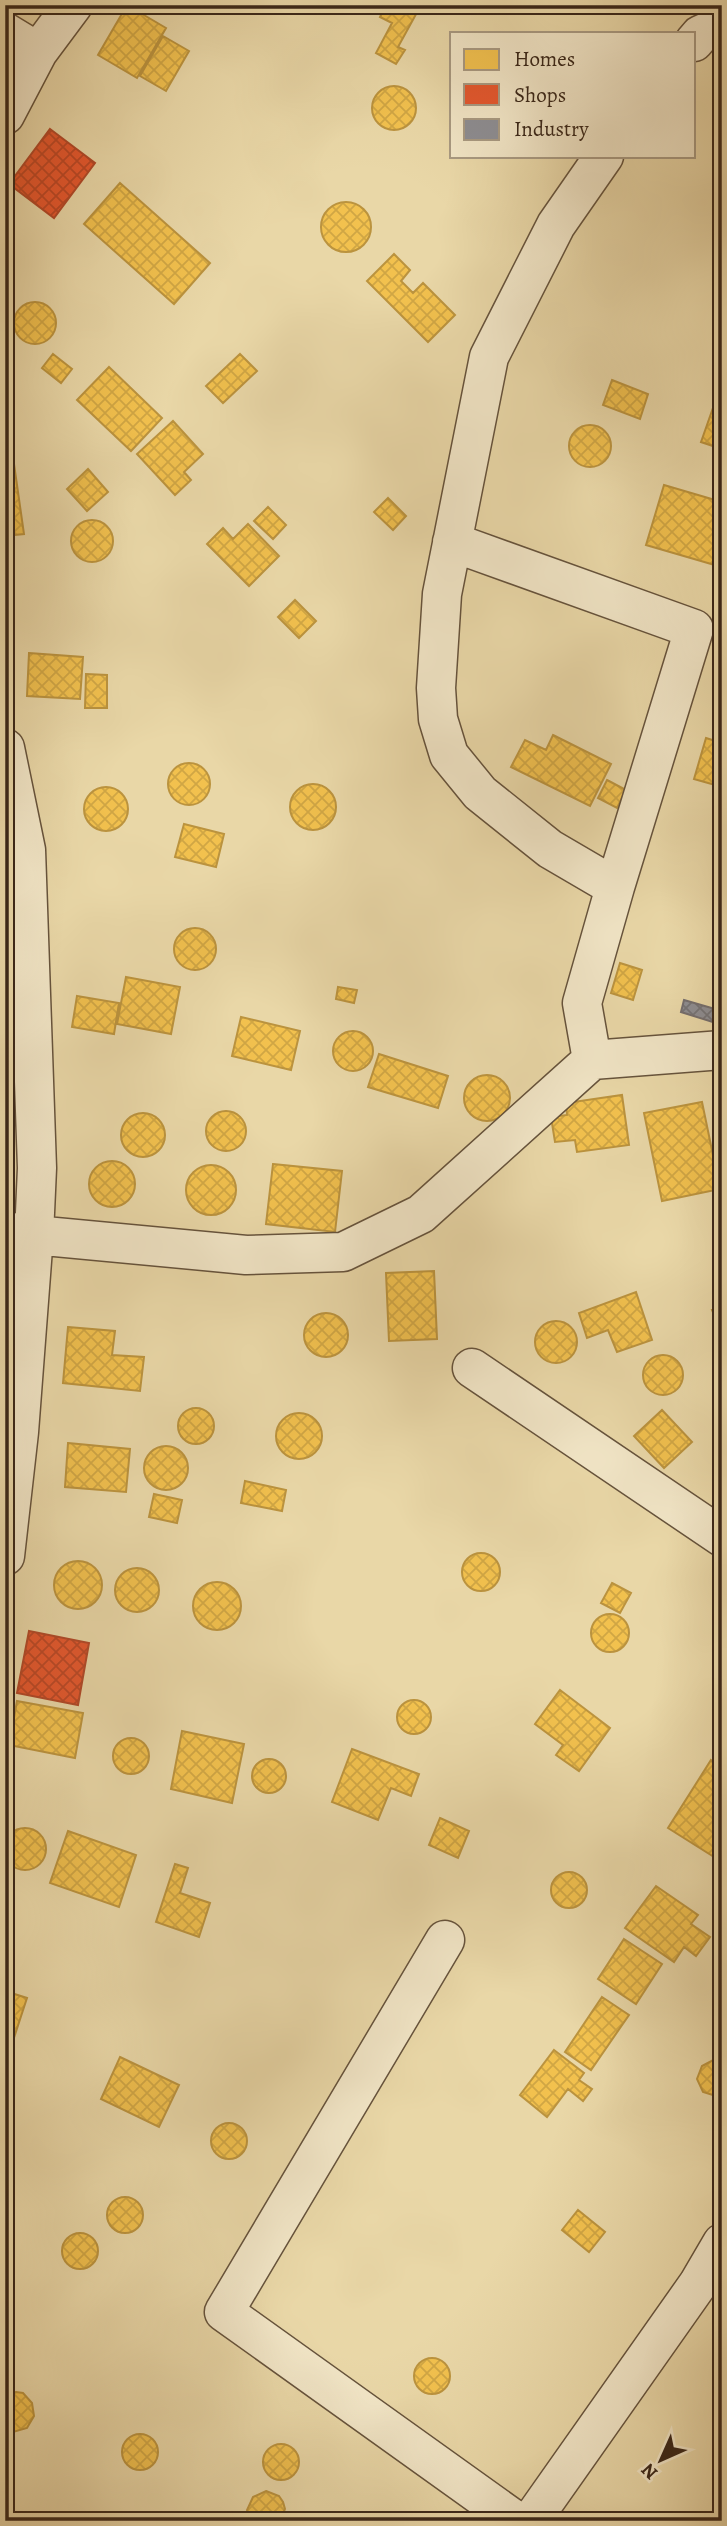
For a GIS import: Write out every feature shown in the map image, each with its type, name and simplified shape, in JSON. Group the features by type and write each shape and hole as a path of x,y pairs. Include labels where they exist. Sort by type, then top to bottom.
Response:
{"street":[{"path":"5,114 38,52 73,5"},
{"path":"5,32 38,52"},
{"path":"603,158 556,225 489,358 442,594 436,688 438,719 449,755 480,793 540,841 615,887"},
{"path":"452,542 694,629 582,1003 592,1060"},
{"path":"5,1556 19,1432 20,1233 37,1168 26,850 6,752"},
{"path":"20,1233 246,1255 343,1252 421,1214 592,1060 722,1050"},
{"path":"472,1368 722,1537"},
{"path":"445,1940 224,2312 516,2521"},
{"path":"531,2521 698,2284 722,2243"}],"building: Homes":[{"path":"127,5 166,28 137,78 98,55"},
{"path":"386,5 420,7 398,47 405,50 396,64 376,53 392,23 380,17"},
{"path":"163,36 189,51 166,91 140,76"},
{"path":"394,86 410,92 416,108 410,124 394,130 378,124 372,108 378,92"},
{"path":"120,183 210,263 174,304 84,224"},
{"path":"346,202 363,210 371,227 363,244 346,252 329,244 321,227 329,210"},
{"path":"394,254 410,270 401,281 413,293 423,283 455,315 428,342 367,281"},
{"path":"35,302 50,308 56,323 50,338 35,344 20,338 14,323 20,308"},
{"path":"53,354 72,369 61,383 42,368"},
{"path":"240,354 257,371 223,403 206,386"},
{"path":"109,367 162,418 131,451 77,400"},
{"path":"612,380 648,394 640,419 603,405"},
{"path":"714,405 722,408 722,449 701,442"},
{"path":"173,421 203,454 184,472 191,480 175,495 137,454"},
{"path":"590,425 605,431 611,446 605,461 590,467 575,461 569,446 575,431"},
{"path":"12,450 24,534 5,536 5,451"},
{"path":"88,469 108,492 87,511 67,489"},
{"path":"664,485 722,502 722,553 718,566 646,545"},
{"path":"388,498 406,516 393,530 374,512"},
{"path":"268,507 286,525 273,539 254,521"},
{"path":"92,520 107,526 113,541 107,556 92,562 77,556 71,541 77,526"},
{"path":"248,524 279,556 249,586 207,544 223,528 233,539"},
{"path":"295,600 316,621 299,638 278,617"},
{"path":"29,653 83,657 80,699 27,696"},
{"path":"86,674 107,675 107,708 85,708"},
{"path":"553,735 611,764 590,806 511,767 525,740 546,750"},
{"path":"706,738 722,743 722,787 694,779"},
{"path":"189,763 204,769 210,784 204,799 189,805 174,799 168,784 174,769"},
{"path":"607,780 626,790 617,808 598,798"},
{"path":"313,784 329,791 336,807 329,823 313,830 297,823 290,807 297,791"},
{"path":"106,787 115,788 122,793 127,800 127,818 122,825 115,830 106,831 97,830 90,825 85,818 84,809 85,800 90,793 97,788"},
{"path":"184,824 224,834 216,867 175,857"},
{"path":"195,928 210,934 216,949 210,964 195,970 180,964 174,949 180,934"},
{"path":"620,963 642,970 633,1000 611,993"},
{"path":"126,977 180,987 171,1034 117,1024"},
{"path":"338,987 357,990 354,1003 336,999"},
{"path":"77,996 119,1003 114,1034 72,1027"},
{"path":"241,1017 300,1031 291,1070 232,1056"},
{"path":"353,1031 361,1032 367,1037 372,1043 372,1059 367,1065 361,1070 353,1071 345,1070 339,1065 334,1059 333,1051 334,1043 339,1037 345,1032"},
{"path":"379,1054 448,1076 438,1108 368,1087"},
{"path":"487,1075 503,1082 510,1098 503,1114 487,1121 471,1114 464,1098 471,1082"},
{"path":"622,1095 629,1145 577,1152 575,1140 555,1142 551,1117 567,1115 566,1103"},
{"path":"702,1102 720,1189 662,1201 644,1113"},
{"path":"226,1111 240,1117 246,1131 240,1145 226,1151 212,1145 206,1131 212,1117"},
{"path":"143,1113 158,1120 165,1135 158,1150 143,1157 128,1150 121,1135 128,1120"},
{"path":"112,1161 128,1168 135,1184 128,1200 112,1207 96,1200 89,1184 96,1168"},
{"path":"273,1164 342,1171 335,1232 266,1224"},
{"path":"201,1166 221,1166 235,1180 235,1200 221,1214 201,1214 187,1200 187,1180"},
{"path":"434,1271 437,1339 389,1341 386,1273"},
{"path":"636,1292 652,1340 617,1352 608,1330 587,1338 579,1313"},
{"path":"722,1307 722,1334 712,1310"},
{"path":"326,1313 341,1320 348,1335 341,1350 326,1357 311,1350 304,1335 311,1320"},
{"path":"556,1321 571,1327 577,1342 571,1357 556,1363 541,1357 535,1342 541,1327"},
{"path":"68,1327 115,1331 112,1355 144,1357 140,1391 63,1383"},
{"path":"663,1355 677,1361 683,1375 677,1389 663,1395 649,1389 643,1375 649,1361"},
{"path":"196,1408 209,1413 214,1426 209,1439 196,1444 183,1439 178,1426 183,1413"},
{"path":"662,1410 692,1442 664,1468 634,1436"},
{"path":"299,1413 315,1420 322,1436 315,1452 299,1459 283,1452 276,1436 283,1420"},
{"path":"68,1443 130,1449 126,1492 65,1487"},
{"path":"166,1446 175,1447 182,1452 187,1459 187,1477 182,1484 175,1489 166,1490 157,1489 150,1484 145,1477 144,1468 145,1459 150,1452 157,1447"},
{"path":"245,1481 286,1490 282,1511 241,1503"},
{"path":"154,1494 182,1500 177,1523 149,1517"},
{"path":"481,1553 494,1559 500,1572 494,1585 481,1591 468,1585 462,1572 468,1559"},
{"path":"78,1561 95,1568 102,1585 95,1602 78,1609 61,1602 54,1585 61,1568"},
{"path":"137,1568 153,1574 159,1590 153,1606 137,1612 121,1606 115,1590 121,1574"},
{"path":"217,1582 234,1589 241,1606 234,1623 217,1630 200,1623 193,1606 200,1589"},
{"path":"612,1583 631,1593 620,1613 601,1603"},
{"path":"610,1614 623,1620 629,1633 623,1646 610,1652 597,1646 591,1633 597,1620"},
{"path":"560,1690 610,1728 579,1771 556,1755 563,1745 535,1724"},
{"path":"414,1700 426,1705 431,1717 426,1729 414,1734 402,1729 397,1717 402,1705"},
{"path":"17,1701 83,1713 75,1758 9,1745"},
{"path":"182,1731 244,1744 232,1803 171,1789"},
{"path":"131,1738 144,1743 149,1756 144,1769 131,1774 118,1769 113,1756 118,1743"},
{"path":"352,1749 419,1774 411,1796 391,1788 378,1820 332,1802"},
{"path":"269,1759 281,1764 286,1776 281,1788 269,1793 257,1788 252,1776 257,1764"},
{"path":"711,1760 722,1767 722,1862 668,1828"},
{"path":"440,1818 469,1831 458,1858 429,1845"},
{"path":"25,1828 40,1834 46,1849 40,1864 25,1870 10,1864 4,1849 10,1834"},
{"path":"68,1831 136,1855 119,1907 50,1883"},
{"path":"175,1864 188,1868 180,1893 210,1903 199,1937 156,1922"},
{"path":"569,1872 582,1877 587,1890 582,1903 569,1908 556,1903 551,1890 556,1877"},
{"path":"656,1886 698,1915 691,1924 710,1937 696,1956 684,1947 674,1962 625,1928"},
{"path":"624,1939 662,1964 636,2004 598,1979"},
{"path":"5,1991 27,1998 10,2050 5,2049"},
{"path":"602,1997 629,2015 591,2070 565,2052"},
{"path":"554,2050 584,2073 579,2080 592,2089 583,2101 568,2089 547,2117 520,2095"},
{"path":"120,2057 179,2085 159,2127 101,2099"},
{"path":"715,2059 722,2061 722,2096 703,2092 697,2079 702,2066"},
{"path":"229,2123 242,2128 247,2141 242,2154 229,2159 216,2154 211,2141 216,2128"},
{"path":"125,2197 138,2202 143,2215 138,2228 125,2233 112,2228 107,2215 112,2202"},
{"path":"578,2210 605,2232 589,2252 562,2230"},
{"path":"80,2233 93,2238 98,2251 93,2264 80,2269 67,2264 62,2251 67,2238"},
{"path":"432,2358 445,2363 450,2376 445,2389 432,2394 419,2389 414,2376 419,2363"},
{"path":"23,2393 32,2403 34,2416 27,2428 13,2432 5,2429 5,2394"},
{"path":"140,2434 153,2439 158,2452 153,2465 140,2470 127,2465 122,2452 127,2439"},
{"path":"281,2444 294,2449 299,2462 294,2475 281,2480 268,2475 263,2462 268,2449"},
{"path":"266,2491 279,2496 283,2502 285,2509 280,2521 252,2521 247,2510 253,2497"}],"building: Shops":[{"path":"50,129 95,163 54,218 9,184"},
{"path":"29,1631 89,1643 78,1705 17,1693"}],"building: Industry":[{"path":"684,1000 722,1011 722,1025 681,1012"}]}
